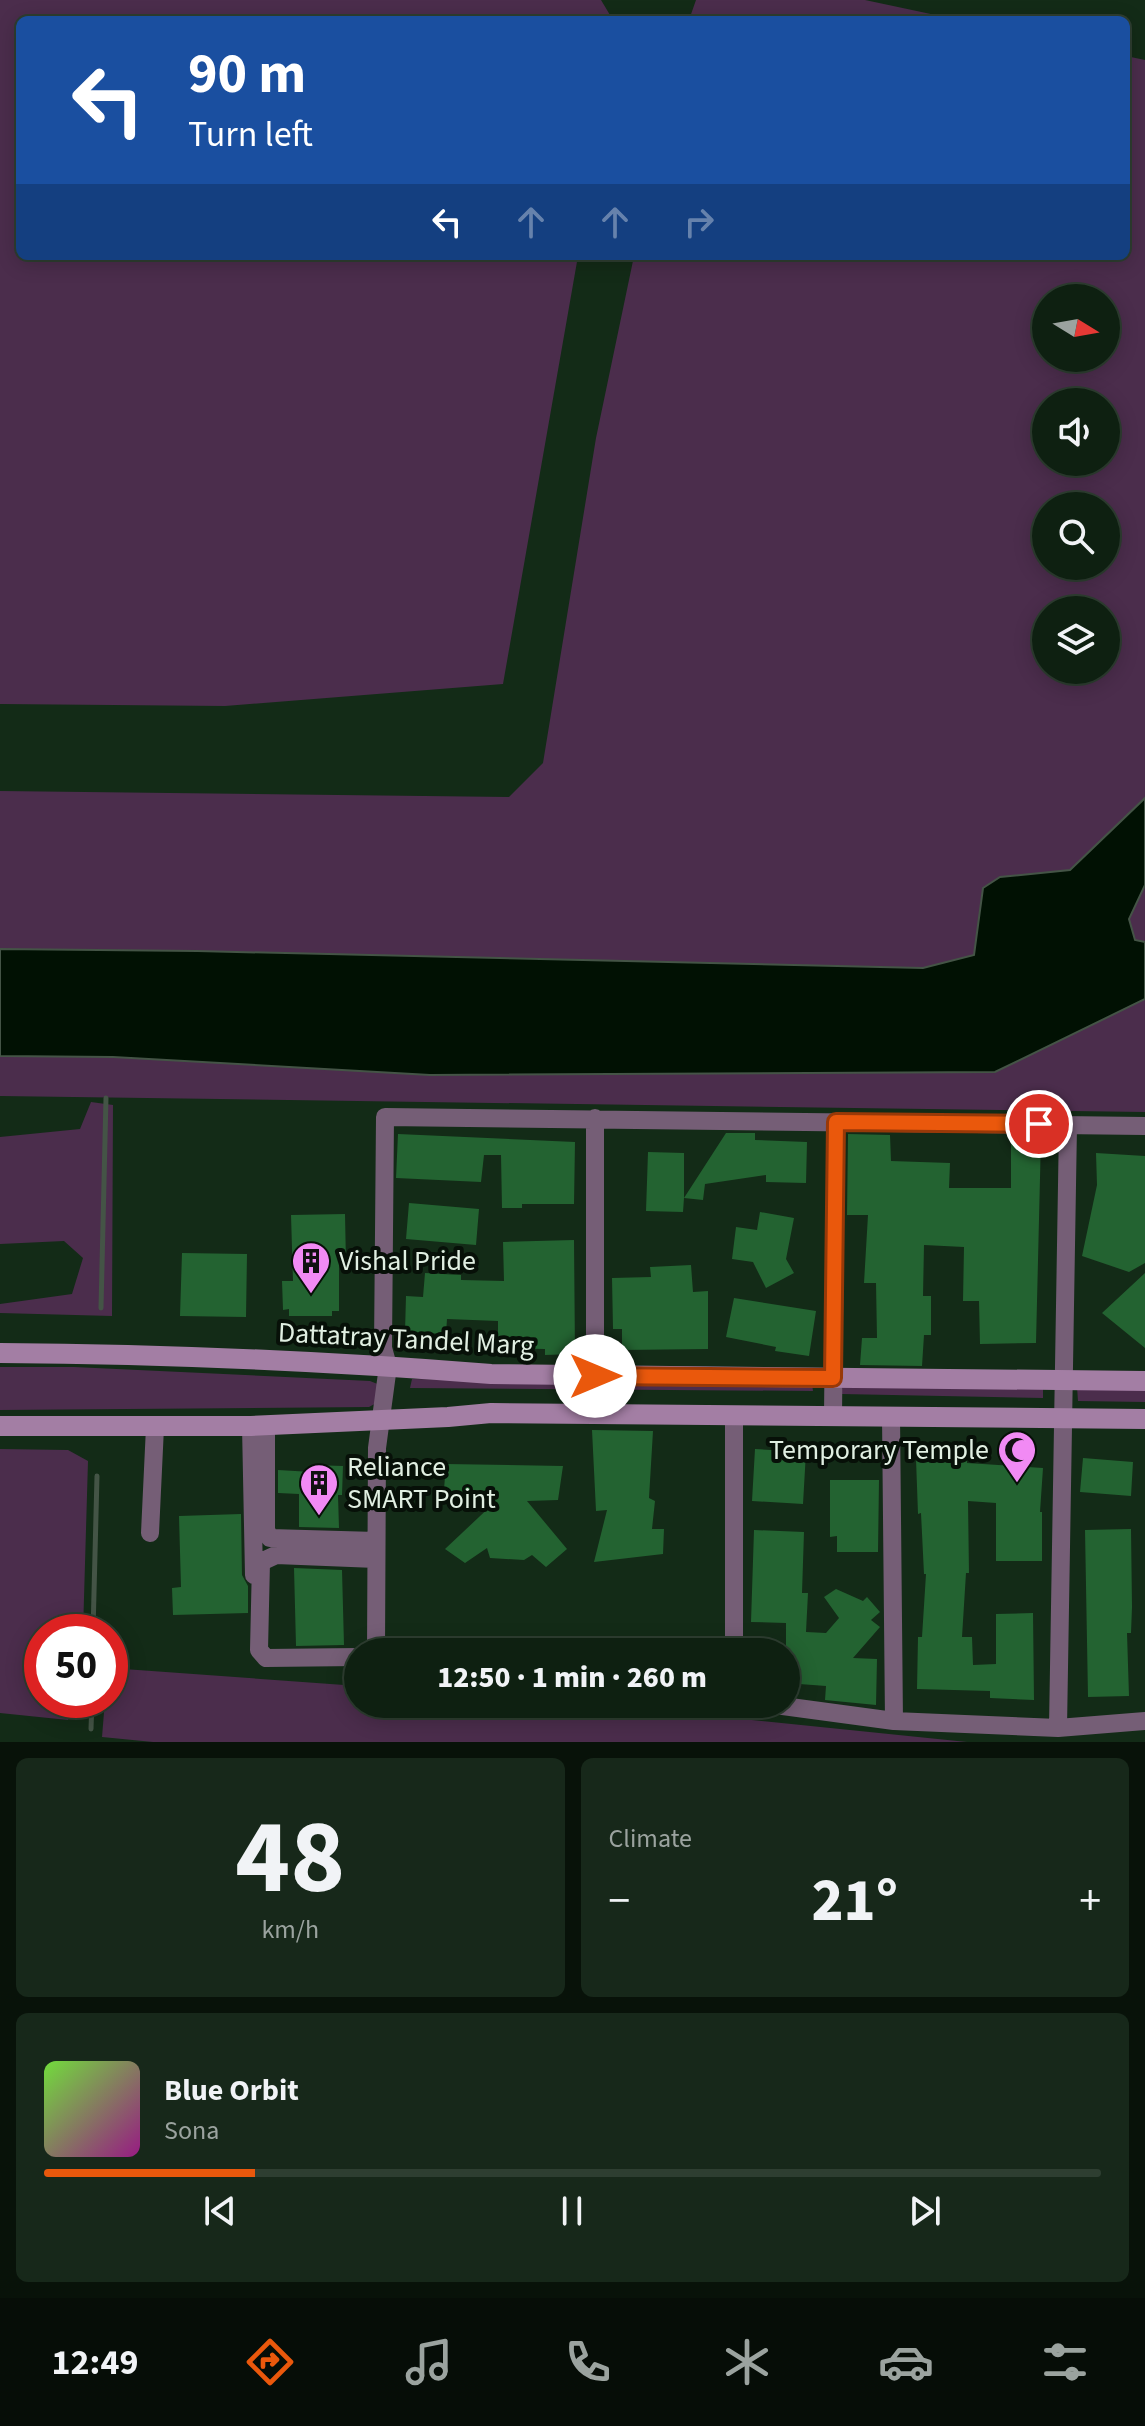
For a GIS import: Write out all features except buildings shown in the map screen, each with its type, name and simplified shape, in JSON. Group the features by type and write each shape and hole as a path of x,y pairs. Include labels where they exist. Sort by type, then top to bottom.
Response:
{"main road":[{"name":"Dattatray Tandel Marg","path":"0,1353 161,1354 491,1374 1145,1381"},
{"path":"0,1426 258,1426 491,1413 1145,1419"}],"street":[{"path":"376,1638 377,1448 388,1366 383,1348 385,1117 1145,1126"},
{"path":"595,1118 595,1376"},
{"path":"833,1416 836,1122"},
{"path":"1058,1728 1068,1125"},
{"path":"734,1415 734,1638"},
{"path":"891,1416 894,1721"},
{"path":"258,1426 266,1530 270,1538 376,1550"},
{"path":"254,1583 258,1426"},
{"path":"150,1533 155,1427"},
{"path":"344,1657 266,1658 259,1650 261,1562 276,1555 376,1550"},
{"path":"800,1708 894,1721 1058,1728 1145,1721"}],"shaded area":[{"path":"0,0 601,0 611,16 16,16 16,260 577,260 503,684 225,706 0,704"},
{"path":"696,0 865,0 940,16 690,16"},
{"path":"1130,57 1145,60 1145,798 1070,870 1000,877 974,956 923,968 0,949 0,791 509,797 543,763 596,438 633,260 1130,260"},
{"path":"1145,798 1145,885 1129,919 1135,940 1145,942 1145,999 995,1072 430,1075 113,1057 0,1056 0,949 923,968 974,955 983,888 1000,877 1070,870"},
{"path":"1145,885 1145,942 1135,940 1129,919"},
{"path":"1145,999 1145,1112 0,1096 0,1056 113,1057 430,1075 994,1072"},
{"path":"91,1102 113,1105 112,1316 0,1313 0,1304 72,1294 83,1258 64,1241 0,1244 0,1137 80,1129"},
{"path":"0,1367 74,1367 370,1381 380,1385 380,1401 369,1407 0,1410"},
{"path":"412,1379 812,1384 813,1391 410,1388"},
{"path":"843,1385 1043,1385 1043,1398 841,1394"},
{"path":"1077,1387 1145,1388 1145,1402 1078,1401"},
{"path":"0,1449 68,1450 88,1461 84,1614 24,1614 24,1715 0,1713"},
{"path":"128,1669 344,1685 344,1718 732,1718 967,1742 153,1742 102,1737 104,1718 128,1718"}],"waterway":[{"path":"101,1308 106,1098"},
{"path":"93,1614 97,1476"},
{"path":"91,1718 91,1729"}],"place":[{"name":"Vishal Pride","path":"311,1295"},
{"name":"Temporary Temple","path":"1017,1484"},
{"name":"Reliance SMART Point","path":"319,1517"}],"route":[{"path":"595,1376 833,1378 836,1122 1039,1124"}]}
